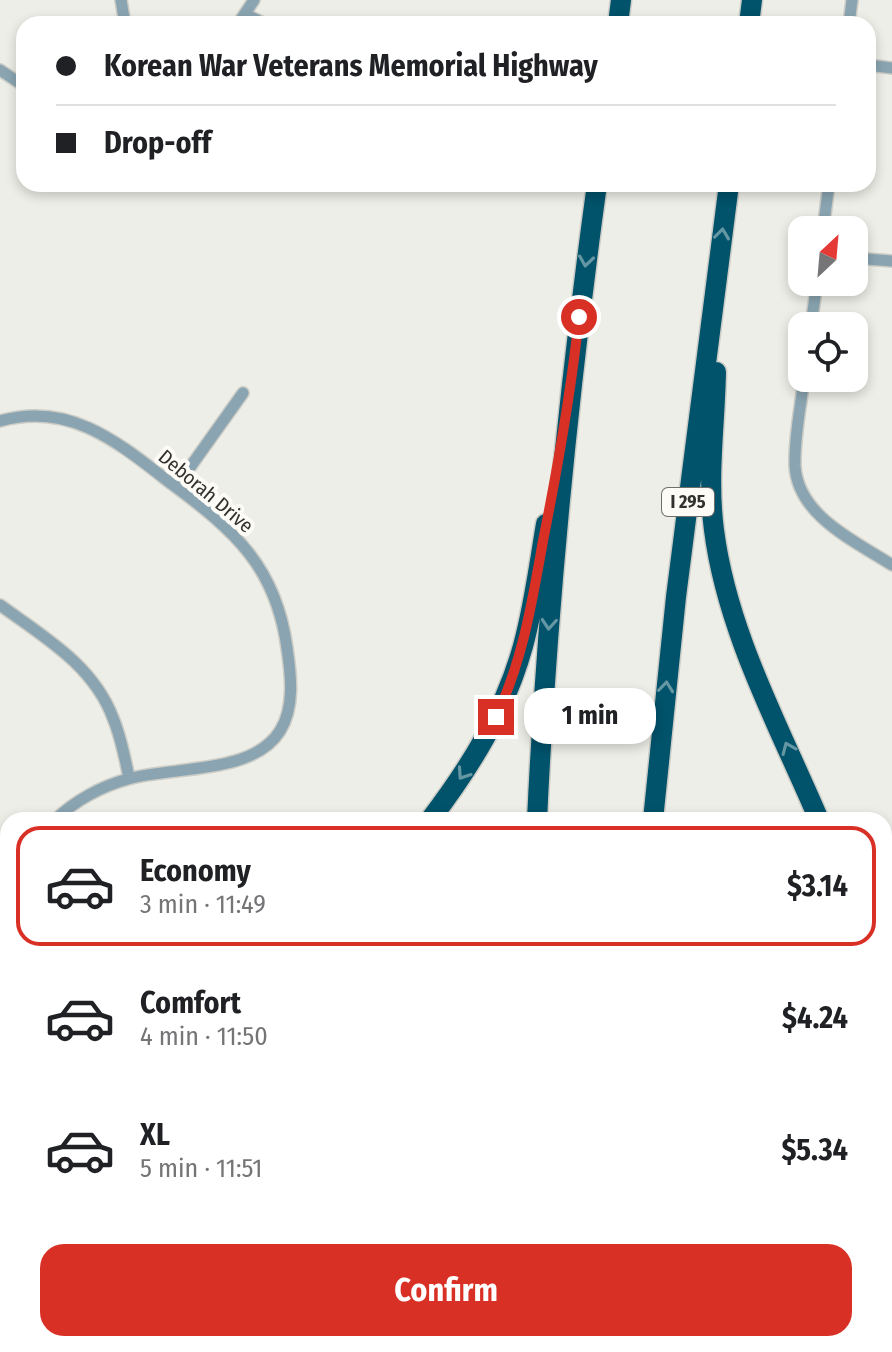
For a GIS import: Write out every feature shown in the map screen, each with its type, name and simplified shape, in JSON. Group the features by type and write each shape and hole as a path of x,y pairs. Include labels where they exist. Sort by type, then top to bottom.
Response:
{"highway":[{"path":"537,812 550,606 569,406 596,192"},
{"name":"I 295","path":"654,812 676,597 728,192"},
{"path":"718,267 710,485 719,561 742,642 816,812"},
{"path":"435,812 486,737 514,676 534,600 569,406"}],"street":[{"path":"825,216 828,192"},
{"path":"868,259 892,261"},
{"path":"803,392 795,463 801,488 828,523 892,565"},
{"path":"176,487 243,393"},
{"name":"Deborah Drive","path":"0,421 34,414 66,418 107,437 176,487 244,544 266,579 287,644 289,705 279,732 257,752 243,759 129,778 85,797 65,812"},
{"path":"0,605 77,662 90,677 112,714 129,778"}],"route":[{"path":"496,717 518,663 534,600 569,406 579,317"}]}
